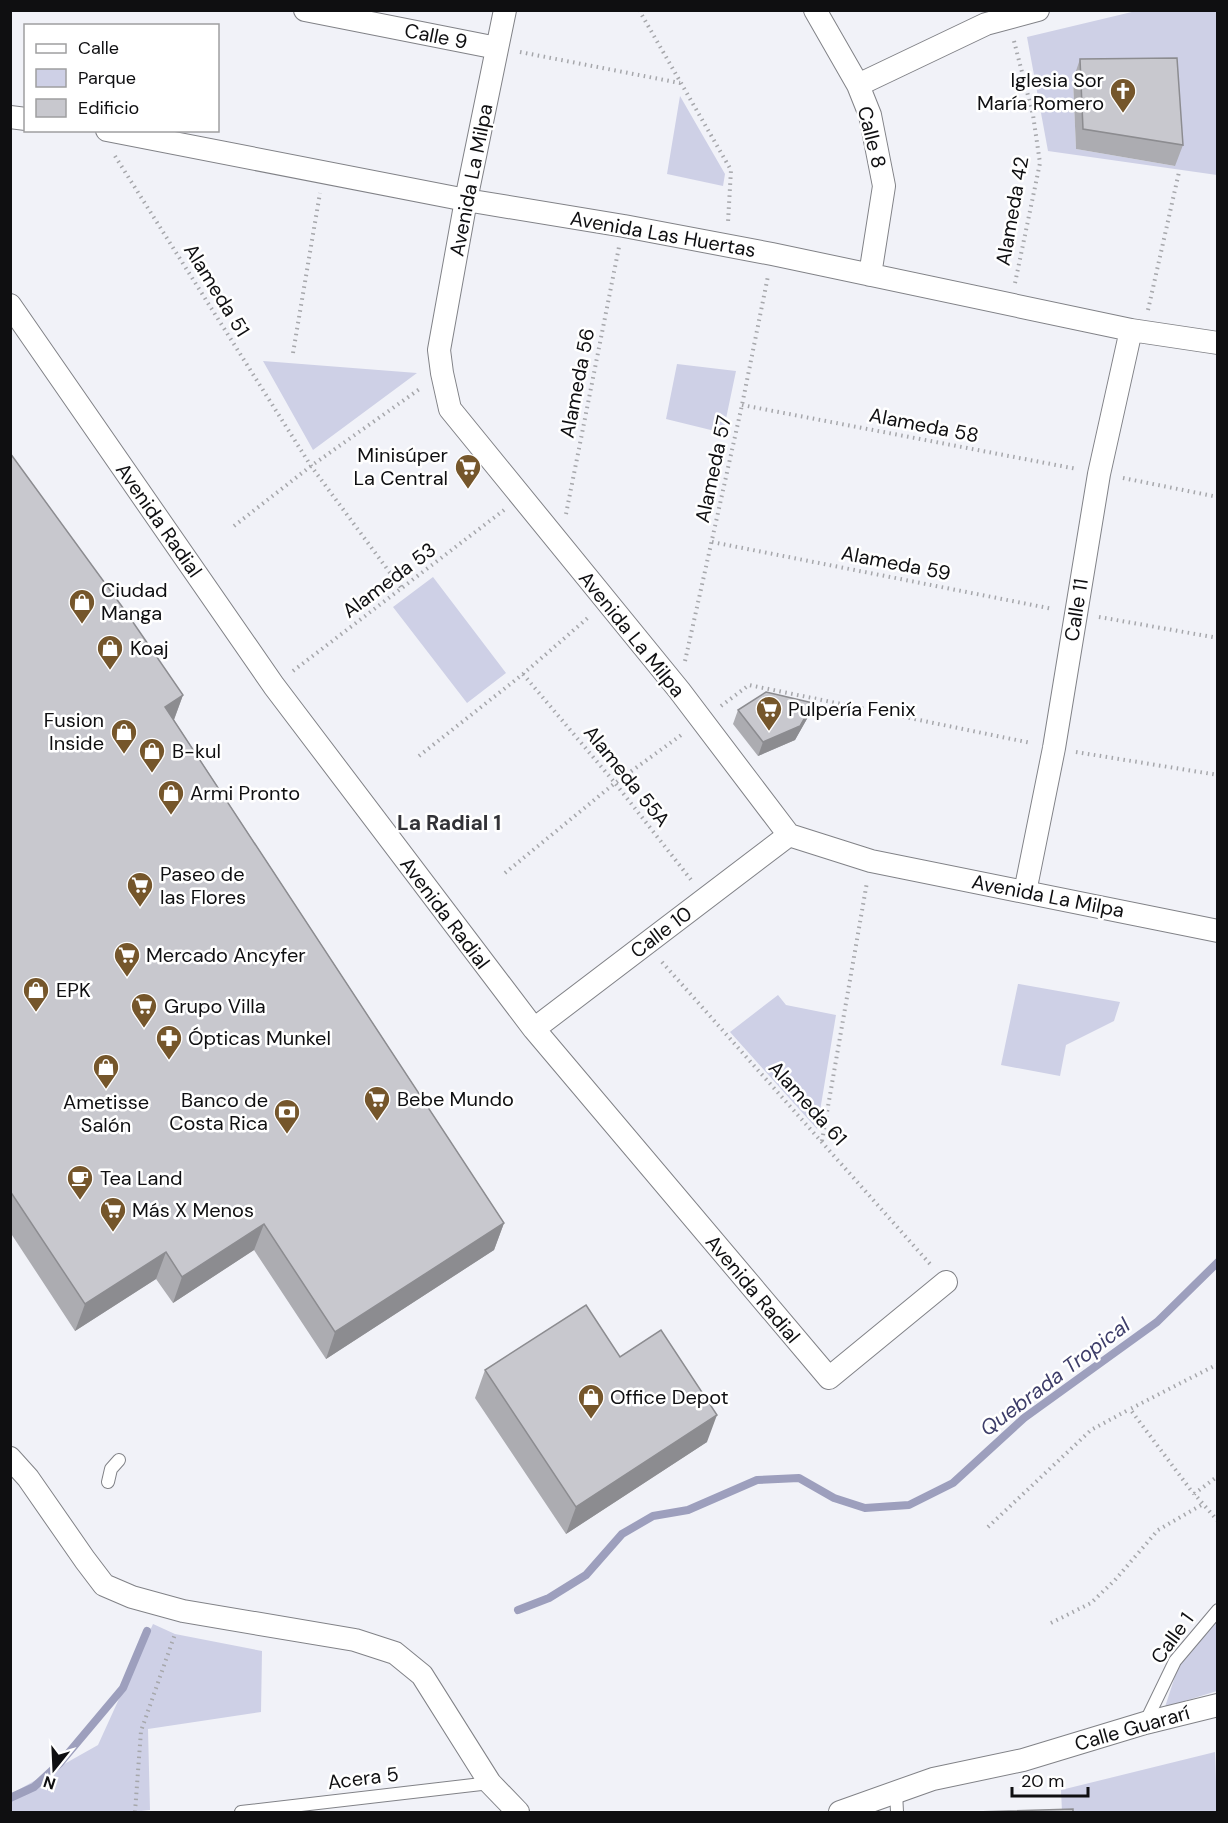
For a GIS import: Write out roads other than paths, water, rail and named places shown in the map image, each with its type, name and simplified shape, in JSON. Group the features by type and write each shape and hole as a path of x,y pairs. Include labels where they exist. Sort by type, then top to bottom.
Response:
{"street":[{"name":"Calle 9","path":"305,10 497,48"},
{"name":"Avenida La Milpa","path":"506,10 466,200 439,350 450,409 679,690 789,835 871,861 1218,931"},
{"name":"Calle 8","path":"815,10 858,85 870,115 884,186 870,275"},
{"path":"858,85 986,24 1038,10"},
{"name":"Avenida Las Huertas","path":"109,140 324,172 466,200 624,226 772,254 1137,331 1218,343"},
{"name":"Avenida Radial","path":"10,305 274,686 534,1029 829,1378 946,1282"},
{"name":"Calle 11","path":"1025,892 1054,748 1100,474 1137,331"},
{"name":"Calle 10","path":"534,1029 789,835"},
{"path":"10,1458 28,1478 104,1585 132,1598 183,1611 355,1640 395,1653 422,1675 490,1783 518,1812"},
{"name":"Calle Guararí","path":"840,1812 897,1802 933,1779 1023,1760 1145,1723 1218,1705"}],"lane":[{"path":"108,1482 111,1469 119,1461"},
{"name":"Calle 1","path":"1145,1723 1174,1661 1218,1610"},
{"name":"Acera 5","path":"241,1812 490,1783"}],"waterway":[{"name":"Quebrada Tropical","path":"518,1610 549,1598 586,1575 622,1534 653,1516 688,1510 757,1480 799,1478 834,1498 865,1508 909,1505 953,1483 1024,1418 1157,1322 1218,1262"},
{"name":"Quebrada Tropical","path":"10,1798 34,1787 60,1763 123,1688 147,1631"}],"place":[{"name":"Iglesia Sor María Romero","path":"1123,114"},
{"name":"Minisúper La Central","path":"468,490"},
{"name":"Ciudad Manga","path":"82,625"},
{"name":"Koaj","path":"110,671"},
{"name":"Pulpería Fenix","path":"769,732"},
{"name":"Fusion Inside","path":"124,755"},
{"name":"B-kul","path":"152,774"},
{"name":"Armi Pronto","path":"171,816"},
{"name":"Paseo de las Flores","path":"140,908"},
{"name":"Mercado Ancyfer","path":"127,978"},
{"name":"EPK","path":"36,1013"},
{"name":"Grupo Villa","path":"144,1029"},
{"name":"Ópticas Munkel","path":"169,1061"},
{"name":"Ametisse Salón","path":"106,1090"},
{"name":"Bebe Mundo","path":"377,1122"},
{"name":"Banco de Costa Rica","path":"287,1135"},
{"name":"Tea Land","path":"80,1201"},
{"name":"Más X Menos","path":"113,1233"},
{"name":"Office Depot","path":"591,1420"}],"district":[{"name":"La Radial 1","path":"449,823"}]}
